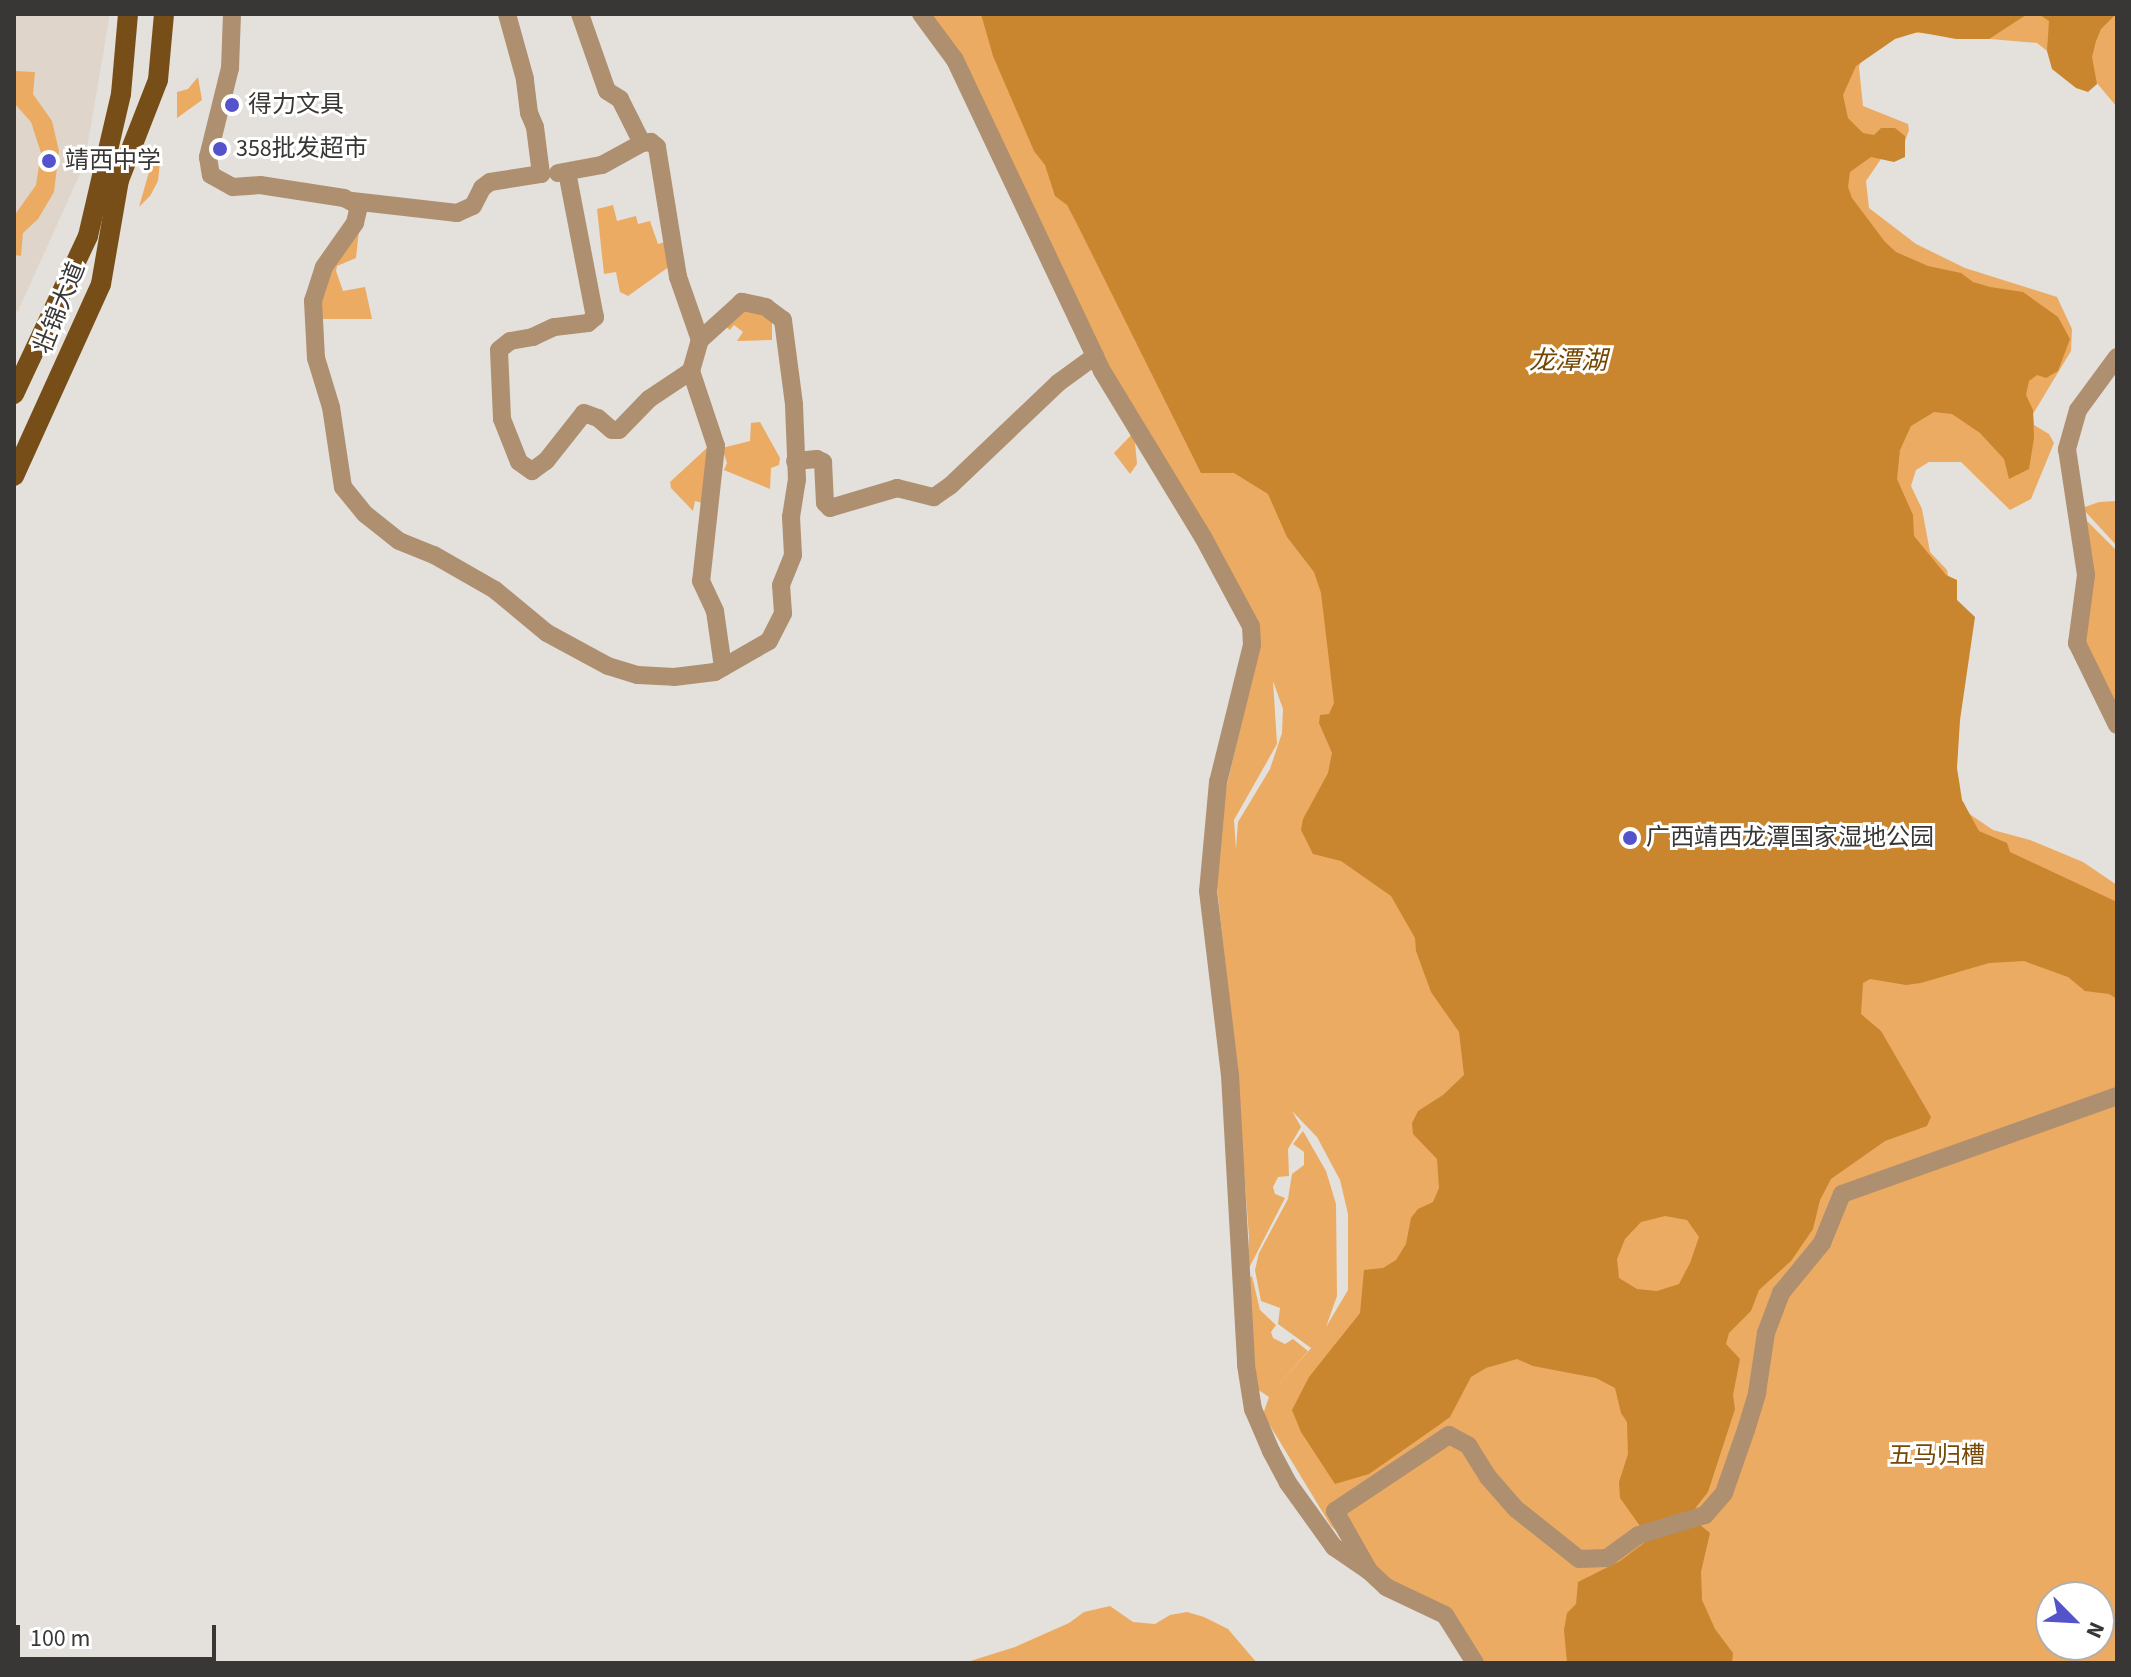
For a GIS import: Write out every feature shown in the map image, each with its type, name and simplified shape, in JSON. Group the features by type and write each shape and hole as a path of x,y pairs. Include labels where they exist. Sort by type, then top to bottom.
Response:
{"main road":[{"name":"壮锦大道","path":"14,394 88,236 121,94 128,14"},
{"name":"壮锦大道","path":"14,476 101,284 119,180 158,80 164,14"}],"street":[{"path":"232,14 230,68 208,157 211,175 233,187 278,187 352,201 457,213 473,206 482,188 490,182 543,171 567,172 602,165 642,143 654,143 661,157 666,218 678,277 700,340"},
{"path":"507,14 525,79 543,171"},
{"path":"580,14 605,86 620,99 642,143"},
{"path":"921,14 955,60 1095,356 1203,537 1251,626 1252,645 1218,782 1208,891 1230,1075 1246,1365 1253,1409 1288,1483 1334,1547 1386,1587 1445,1615 1475,1663"},
{"path":"567,172 596,314 593,321 554,327 533,337 510,341 499,350 503,377 500,412 519,462 528,470 540,467 584,413 598,418 612,430 619,430 649,399 691,371"},
{"path":"352,201 356,204 357,217 319,277 313,314 316,358 331,407 337,467 343,487 355,504 399,541 434,555 485,584 535,627 608,666 638,675 696,676 723,667 762,647 782,619 782,580 793,549 791,517 797,480 794,404 781,316 766,307 742,302 700,340 691,371 716,446 701,581 715,611 723,667"},
{"path":"795,461 817,459 823,462 825,503 830,508 897,488 934,497 950,486 1058,383 1095,356"},
{"path":"2117,357 2078,410 2067,449 2086,575 2085,605 2077,643 2117,725"},
{"path":"1369,1571 1334,1516 1335,1511 1449,1435 1468,1445 1501,1493 1573,1557 1585,1561 1607,1558 1639,1535 1697,1519 1713,1510 1724,1493 1755,1403 1763,1343 1781,1293 1822,1243 1842,1194 2117,1096"}],"shaded area":[{"name":"靖西中学","path":"14,14 110,14 84,165 18,311 14,311"}],"green space":[{"name":"龙潭湖","path":"931,14 2117,14 2117,107 2096,82 2069,68 2037,43 1909,32 1868,40 1859,67 1863,106 1908,124 1909,130 1902,150 1883,156 1866,181 1869,208 1916,244 1965,268 2057,297 2072,329 2071,351 2033,414 2034,425 2049,434 2054,443 2031,499 2010,510 1961,462 1929,462 1916,470 1911,486 1922,509 1930,552 1947,570 1953,603 1935,774 1964,803 1968,813 1993,830 2030,840 2083,862 2117,885 2117,1663 1474,1663 1460,1637 1371,1565 1331,1526 1263,1414 1269,1397 1257,1389 1248,1279 1252,1276 1260,1310 1276,1325 1271,1332 1273,1338 1285,1344 1293,1339 1308,1351 1274,1390 1320,1338 1311,1348 1278,1324 1280,1308 1261,1301 1255,1270 1259,1253 1288,1199 1292,1174 1304,1165 1304,1152 1293,1144 1303,1131 1326,1171 1336,1204 1337,1296 1326,1327 1348,1290 1348,1214 1340,1180 1317,1137 1292,1111 1301,1127 1288,1149 1289,1176 1278,1177 1273,1187 1275,1194 1285,1198 1247,1272 1249,1237 1235,1051 1217,887 1223,802 1259,648 1087,347","holes":["1273,681 1283,709 1282,733 1270,769 1238,822 1236,849 1234,820 1277,744"]},
{"path":"14,71 35,72 33,94 52,121 59,151 54,192 38,219 23,233 21,256 14,255 14,216 36,185 41,153 31,122 14,103"},
{"path":"198,77 202,100 177,118 177,92 188,89"},
{"path":"157,144 160,162 158,181 139,207"},
{"path":"613,205 617,221 636,216 638,224 650,221 658,244 669,241 670,266 628,296 620,292 616,272 604,274 597,209"},
{"path":"359,230 356,258 337,266 336,271 343,291 365,287 372,319 318,319 324,283"},
{"path":"743,306 772,320 772,340 737,341 743,332 734,325 730,330 722,323"},
{"path":"760,422 780,458 779,465 771,468 770,489 724,470 727,463 722,448 750,441 751,423"},
{"path":"1134,432 1137,464 1130,474 1114,453"},
{"path":"709,446 706,504 695,501 693,511 671,488 670,482"},
{"path":"2117,501 2117,546 2082,508 2099,502"},
{"path":"2083,517 2117,551 2117,717 2082,634"},
{"path":"1110,1606 1133,1622 1155,1624 1170,1615 1187,1612 1204,1617 1228,1629 1257,1663 964,1663 1015,1647 1069,1623 1084,1612"}],"water":[{"name":"龙潭湖","path":"981,14 2116,14 2101,29 2096,41 2092,57 2097,84 2088,92 2076,88 2052,69 2047,51 2049,21 2040,15 2026,15 1989,39 1956,39 1918,32 1895,39 1856,66 1843,95 1848,118 1863,133 1874,135 1881,128 1895,128 1905,136 1905,157 1894,162 1871,157 1850,172 1848,187 1852,198 1885,242 1896,252 1928,266 1961,273 1973,282 1990,287 2023,292 2058,317 2070,339 2058,371 2046,378 2037,375 2029,381 2026,395 2033,410 2034,438 2029,469 2009,479 2004,459 1980,433 1952,414 1934,412 1911,426 1900,450 1897,479 1913,515 1914,536 1946,575 1957,580 1957,600 1975,617 1960,720 1957,768 1962,800 1979,831 2007,843 2010,852 2117,902 2117,999 2109,994 2085,991 2068,977 2024,961 1989,963 1921,983 1906,985 1870,979 1863,983 1861,1014 1881,1031 1931,1117 1927,1126 1885,1141 1831,1179 1820,1200 1813,1229 1791,1261 1759,1290 1751,1311 1729,1333 1726,1344 1740,1359 1733,1395 1735,1409 1708,1492 1693,1511 1695,1521 1710,1533 1701,1572 1702,1600 1715,1629 1733,1653 1732,1663 1567,1663 1564,1630 1567,1613 1576,1604 1578,1582 1620,1561 1644,1543 1645,1533 1620,1498 1619,1482 1628,1454 1627,1422 1621,1413 1615,1388 1596,1378 1533,1366 1517,1359 1486,1368 1471,1377 1450,1417 1369,1474 1335,1484 1301,1432 1292,1410 1309,1377 1360,1313 1364,1270 1383,1268 1396,1260 1406,1244 1411,1218 1418,1209 1433,1202 1439,1188 1437,1159 1413,1134 1412,1123 1418,1111 1443,1095 1464,1075 1459,1032 1431,992 1416,951 1415,938 1391,896 1341,861 1313,854 1301,830 1303,819 1328,773 1332,753 1319,723 1320,715 1329,714 1334,703 1321,593 1314,572 1287,537 1268,494 1234,473 1201,473 1076,222 1067,205 1055,196 1045,165 1034,151 993,56","holes":["1665,1216 1687,1220 1699,1237 1679,1284 1657,1291 1637,1289 1619,1278 1617,1259 1625,1239 1641,1222"]}],"place":[{"name":"得力文具","path":"232,105"},
{"name":"358批发超市","path":"220,149"},
{"name":"靖西中学","path":"49,161"},
{"name":"广西靖西龙潭国家湿地公园","path":"1630,838"}],"park label":[{"name":"五马归槽","path":"1937,1456"}]}
